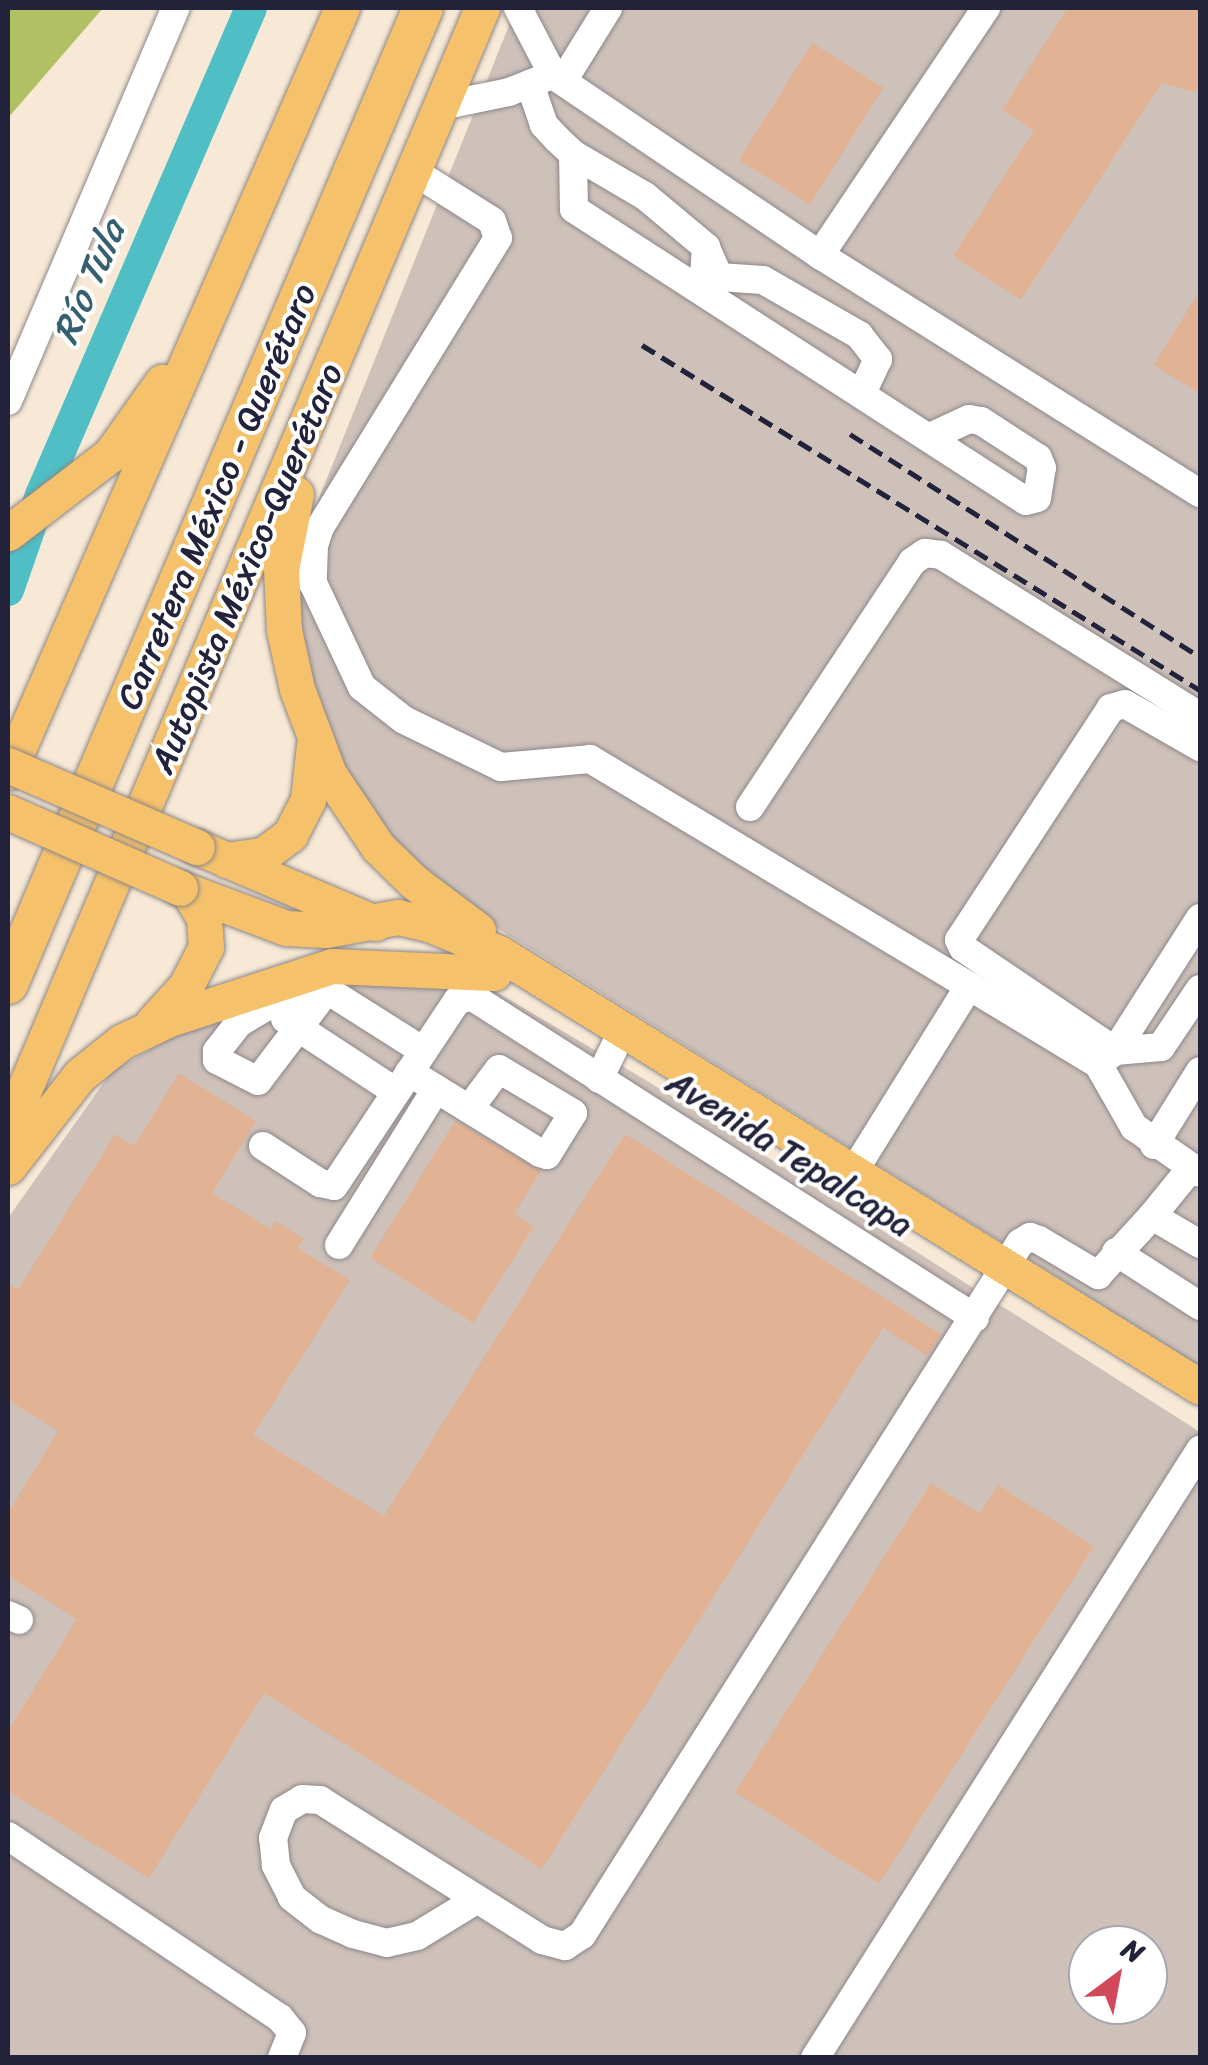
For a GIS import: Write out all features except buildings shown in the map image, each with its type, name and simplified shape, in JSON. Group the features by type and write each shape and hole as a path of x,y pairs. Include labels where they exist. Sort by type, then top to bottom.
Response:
{"highway":[{"name":"Carretera México - Querétaro","path":"8,920 395,8"},
{"name":"Carretera México - Querétaro","path":"8,984 423,8"}],"main road":[{"path":"8,772 342,8"},
{"name":"Autopista México-Querétaro","path":"8,1128 482,8"},
{"path":"8,533 88,474 120,444 216,302"},
{"path":"345,336 330,402 297,490 281,570 284,630 312,729 340,796 378,848 510,970"},
{"path":"211,853 263,855 297,826 312,784 312,729"},
{"name":"Avenida Tepalcapa","path":"8,764 367,920 510,970 854,1171 1200,1409"},
{"path":"8,812 264,922 300,930 326,930 367,920"},
{"path":"8,1167 80,1075 144,1029 173,1002 203,956 204,918 185,889"},
{"path":"144,1029 310,970 332,966 510,970"},
{"name":"Avenida Tepalcapa","path":"510,970 616,1044 1200,1387"}],"street":[{"path":"8,401 16,350 176,8"},
{"path":"518,8 549,80 544,125 574,154 646,196 706,248 718,277 763,280 859,335 878,360 862,393"},
{"path":"441,106 549,80 608,8"},
{"path":"820,255 986,8"},
{"path":"549,80 1200,494"},
{"path":"574,154 574,209 930,438"},
{"path":"414,171 492,221 498,238 320,527 314,545 313,584 362,687 404,720 501,767 590,759 969,986 1106,1058 1161,1048 1200,989"},
{"path":"703,292 706,248"},
{"path":"750,808 912,562 925,553 941,555 1200,716"},
{"path":"476,1900 417,1936 387,1943 353,1934 321,1920 292,1897 276,1865 272,1838 284,1810 302,1799 320,1800 542,1940 565,1946 582,1935 1020,1243 1030,1238 1098,1275 1196,1171 1154,1145 1134,1127 1106,1058 963,948 959,940 1117,703 1200,747"},
{"path":"1106,1058 1200,918"},
{"path":"854,1171 969,986"},
{"path":"327,990 258,1080 217,1060 217,1051 239,1023 266,1007 327,990"},
{"path":"327,990 409,1071"},
{"path":"263,1146 320,1183 334,1186 457,1000 471,996 974,1318"},
{"path":"266,1007 298,1028 409,1071 469,1109"},
{"path":"599,1079 616,1044"},
{"path":"1154,1145 1200,1070"},
{"path":"339,1245 436,1088"},
{"path":"1152,1216 1200,1244"},
{"path":"1116,1252 1200,1306"},
{"path":"815,2058 1200,1450"},
{"path":"8,1836 280,2018 292,2032 282,2058"}],"shaded area":[{"path":"516,8 1200,8 1200,1366 462,906 360,811 297,662 301,543"},
{"path":"342,977 493,990 649,1082 1200,1432 1200,2057 8,2058 8,1218 112,1071 179,1033"}],"green space":[{"path":"8,8 103,8 8,118"}],"waterway":[{"name":"Río Tula","path":"8,590 41,495 251,8"}],"railway":[{"path":"642,345 1200,690"},
{"path":"850,434 1200,657"}]}
